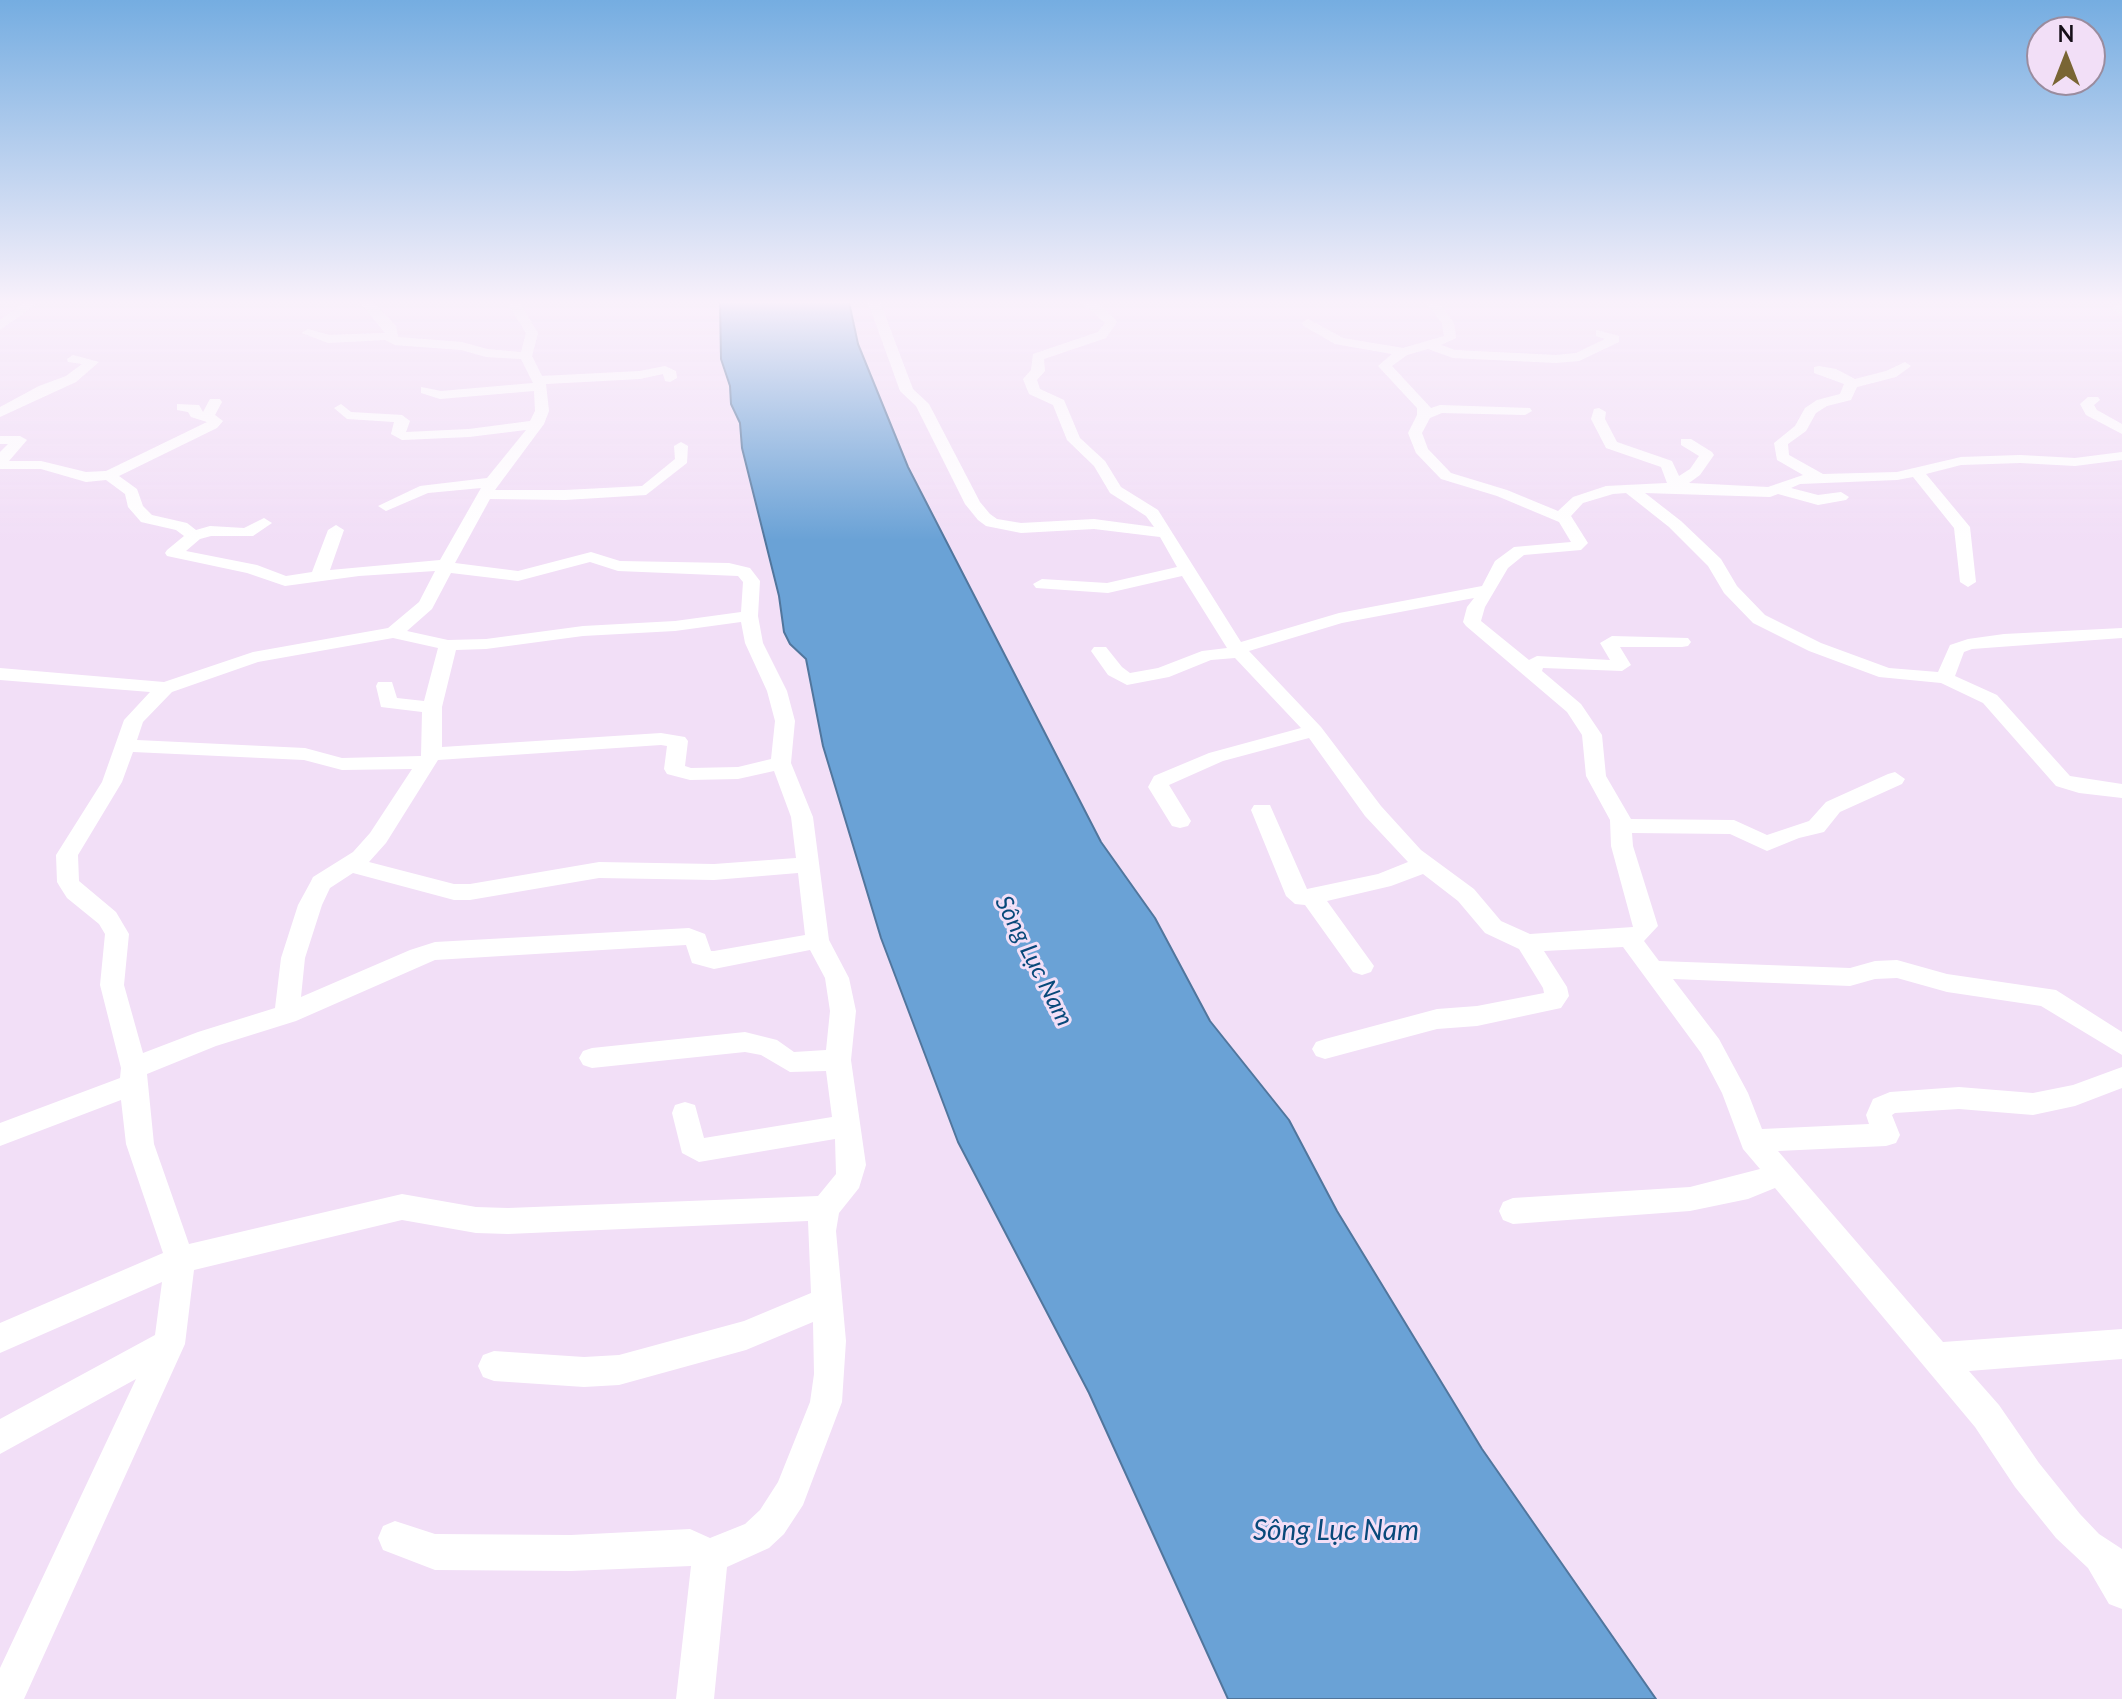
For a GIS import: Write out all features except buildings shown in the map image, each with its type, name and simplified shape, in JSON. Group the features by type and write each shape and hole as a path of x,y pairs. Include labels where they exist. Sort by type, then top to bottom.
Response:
{"street":[{"path":"0,413 65,381"},
{"path":"426,390 440,395 561,381"},
{"path":"903,381 907,391 922,404 973,504 992,523 1040,528 1094,524 1166,533"},
{"path":"1031,381 1034,391 1059,403 1074,440 1100,464 1115,490 1152,513 1215,618 1239,650 1314,731 1373,811 1413,855 1466,895 1493,927 1527,943 1629,938 1641,933 1646,926 1622,846 1623,826 1596,776 1592,737 1584,718 1533,670 1472,622 1476,607 1489,590 1501,565 1520,550 1578,546 1577,535 1561,517 1502,493 1446,476 1417,443 1415,433 1424,415 1424,407 1397,381"},
{"path":"1849,381 1859,381"},
{"path":"393,633 426,605 488,488 537,424 543,402 539,383"},
{"path":"1820,479 1782,457 1781,443 1801,428 1810,411 1826,401 1846,397 1852,383"},
{"path":"2093,400 2087,404 2091,412 2122,430"},
{"path":"0,463 41,465 86,477 109,475 190,437 216,421 211,409 196,414 194,408 182,407"},
{"path":"341,408 353,416 397,418 403,421 399,436 469,433 537,424"},
{"path":"1424,415 1440,409 1525,411"},
{"path":"1599,412 1598,419 1611,445 1667,464 1679,487"},
{"path":"442,449 484,430"},
{"path":"0,440 20,440 0,463"},
{"path":"1679,487 1681,481 1695,472 1707,455 1686,442"},
{"path":"386,506 425,489 488,488 565,495 646,490 682,460 681,446"},
{"path":"1779,490 1797,480 1918,473 1961,461 2083,461 2122,456"},
{"path":"1918,473 1962,527 1968,582"},
{"path":"109,475 132,492 136,507 147,519 181,526 194,536"},
{"path":"1561,517 1587,495 1629,488 1779,490 1818,500 1841,497"},
{"path":"1629,488 1675,524 1715,563 1730,589 1759,619 1815,647 1886,673 1945,678 1990,699 2063,781 2122,791"},
{"path":"264,523 247,533 210,531 194,536 173,553 251,569 276,580 446,566 499,576 518,576 591,557 618,566 737,569 752,581 749,616 754,643 777,691 785,721 781,763 802,817 817,940 837,978 843,1011 838,1060 852,1148 849,1179 825,1208 821,1231 830,1374 826,1402 791,1493 772,1522 757,1536 710,1556 690,1547 571,1553 451,1553 435,1552 395,1538"},
{"path":"319,576 336,530"},
{"path":"1042,584 1108,588 1188,570"},
{"path":"1100,651 1115,671 1127,679 1162,673 1208,655 1239,650 1361,613 1489,590"},
{"path":"0,674 165,688 267,655 393,633 448,645 486,644 583,631 675,626 749,616"},
{"path":"1945,678 1950,659 1961,645 2004,639 2122,633"},
{"path":"1533,670 1537,662 1598,667 1622,665 1609,643 1612,641 1682,642"},
{"path":"287,1014 293,958 310,905 321,883 361,857 378,838 429,758 432,707 448,645"},
{"path":"385,686 388,703 432,707"},
{"path":"5,1699 169,1344 180,1260 140,1144 134,1076 112,985 117,934 108,918 68,882 67,855 112,782 134,720 165,688"},
{"path":"1180,821 1158,787 1161,781 1216,757 1314,731"},
{"path":"125,746 305,754 342,764 661,739 678,741 674,769 690,774 738,773 781,763"},
{"path":"1623,826 1734,827 1767,844 1793,832 1816,827 1833,807 1895,779"},
{"path":"1262,810 1294,890 1303,898 1406,874 1425,864"},
{"path":"348,864 454,892 470,892 599,870 714,872 809,865"},
{"path":"1312,898 1362,966"},
{"path":"0,1135 134,1076 207,1039 287,1014 418,956 448,949 689,936 697,940 700,957 714,960 774,951 817,940"},
{"path":"1629,938 1710,1046 1735,1093 1753,1141 1846,1254 1987,1416 2027,1475 2068,1526 2110,1562 2122,1591"},
{"path":"1325,1049 1437,1019 1477,1016 1552,1001 1557,996 1555,987 1527,943"},
{"path":"1653,970 1713,969 1850,977 1875,970 1897,969 1947,983 2047,997 2122,1045"},
{"path":"592,1058 745,1042 768,1047 790,1062 838,1060"},
{"path":"1753,1141 1886,1135 1879,1115 1882,1107 1890,1103 1959,1098 2033,1104 2065,1099 2122,1077"},
{"path":"685,1113 692,1145 699,1150 849,1125"},
{"path":"1513,1211 1690,1199 1748,1187 1781,1173"},
{"path":"0,1338 180,1260 402,1207 476,1220 508,1221 825,1208"},
{"path":"494,1366 584,1372 619,1370 746,1335 825,1302"},
{"path":"0,1437 169,1344"},
{"path":"1938,1358 2122,1344"},
{"path":"695,1699 710,1556"}],"water":[{"name":"Sông Lục Nam","path":"728,381 873,381 908,467 1101,842 1155,918 1210,1021 1289,1120 1337,1211 1482,1449 1656,1699 1228,1699 1089,1393 958,1142 881,938 823,746 806,659 790,644 784,632 779,596 742,448 740,423 731,404"}]}
